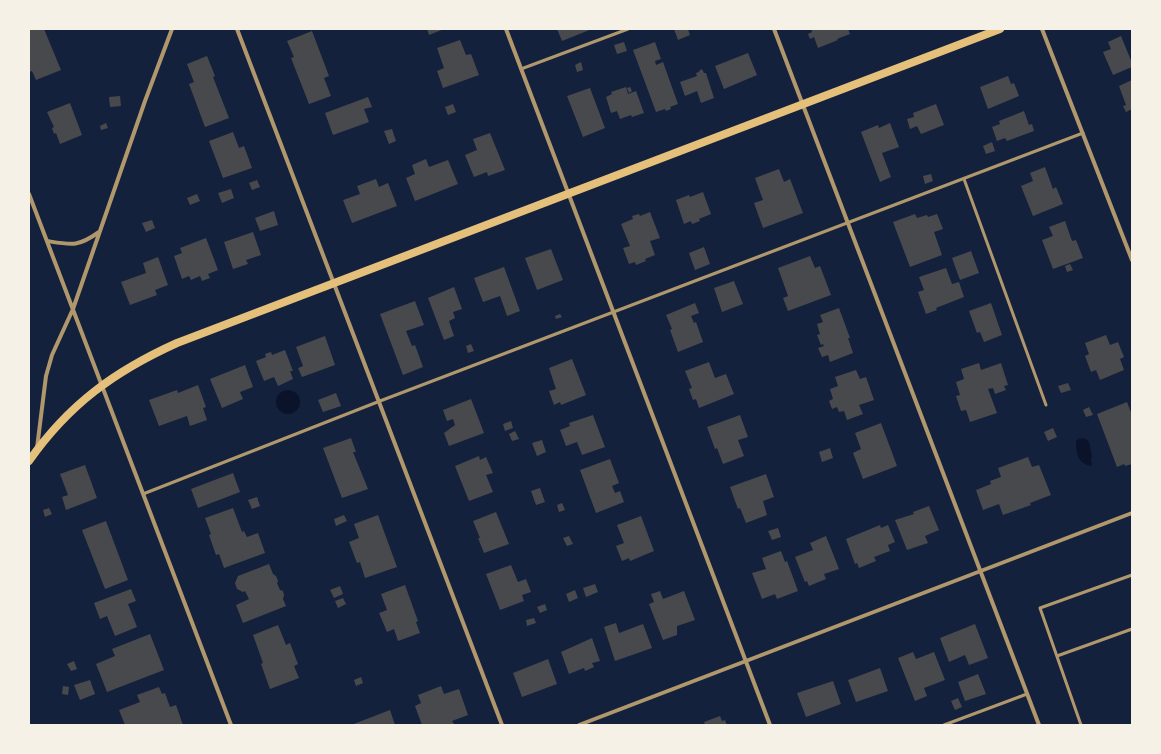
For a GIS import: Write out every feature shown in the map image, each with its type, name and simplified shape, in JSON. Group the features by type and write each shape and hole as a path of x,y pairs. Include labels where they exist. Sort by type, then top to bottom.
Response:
{"main road":[{"path":"29,462 52,431 69,413 102,385 132,365 177,343 1000,29"}],"street":[{"path":"37,450 46,376 52,355 72,309 145,101 172,29"},
{"path":"237,29 380,401 502,725"},
{"path":"506,29 770,725"},
{"path":"774,29 1039,725"},
{"path":"1042,29 1132,260"},
{"path":"29,194 231,725"},
{"path":"47,241 75,244 86,241 100,232"},
{"path":"579,725 747,662 1132,513"}],"lane":[{"path":"522,69 628,29"},
{"path":"143,494 380,401 1083,133"},
{"path":"964,179 1046,405"},
{"path":"1081,725 1040,608 1132,575"},
{"path":"1057,656 1132,629"},
{"path":"944,725 1027,694"}],"water":[{"path":"288,390 296,394 300,402 296,410 288,414 280,410 276,402 280,394"},
{"path":"1081,438 1086,439 1089,442 1092,456 1091,466 1083,463 1077,454 1076,441"}],"building":[{"path":"29,29 44,29 61,70 36,80 32,71 29,72"},
{"path":"427,29 444,29 429,35"},
{"path":"557,29 592,29 562,41"},
{"path":"674,29 688,29 690,35 678,40"},
{"path":"811,29 848,29 850,34 818,48 814,37 810,39 808,34 812,32"},
{"path":"312,31 329,76 324,78 331,96 309,104 291,58 294,57 287,41"},
{"path":"1121,36 1132,63 1132,67 1113,75 1103,52 1111,49 1108,42"},
{"path":"460,40 466,55 471,54 479,75 443,88 437,71 444,68 437,48"},
{"path":"624,42 627,51 617,54 614,45"},
{"path":"655,42 661,59 655,61 656,65 663,62 678,104 670,107 671,109 666,111 665,109 656,112 633,50"},
{"path":"748,53 757,75 724,89 715,66"},
{"path":"207,56 215,76 213,77 229,118 205,127 189,84 194,82 187,64"},
{"path":"581,62 583,70 577,72 575,65"},
{"path":"702,69 704,73 706,73 714,98 701,103 697,91 685,96 680,82 697,76 696,73"},
{"path":"1008,76 1011,84 1014,83 1019,96 988,109 980,87"},
{"path":"1132,80 1132,109 1126,112 1123,106 1126,105 1119,86"},
{"path":"626,87 628,94 636,91 644,113 632,117 631,115 620,119 617,111 611,113 606,97 612,94 611,92"},
{"path":"630,87 632,91 629,93 627,88"},
{"path":"590,88 605,128 583,137 567,96"},
{"path":"120,96 121,106 110,107 109,97"},
{"path":"368,97 372,107 364,109 369,122 333,135 325,113"},
{"path":"70,103 82,135 60,144 56,133 54,134 52,128 54,127 47,112"},
{"path":"453,104 456,112 448,115 445,107"},
{"path":"936,104 944,125 921,134 917,126 910,129 907,119 914,117 913,113"},
{"path":"1024,111 1029,125 1032,124 1034,131 1007,141 1005,138 997,141 992,127 1000,124 999,121"},
{"path":"106,123 108,128 101,130 100,126"},
{"path":"890,123 899,147 882,153 891,177 880,182 861,132 878,125 879,128"},
{"path":"392,129 396,141 389,144 384,131"},
{"path":"233,132 239,148 244,146 252,168 223,178 209,141"},
{"path":"490,133 505,170 488,176 487,172 474,177 465,155 477,150 473,139"},
{"path":"992,142 995,151 986,154 983,146"},
{"path":"426,159 429,167 448,160 458,184 415,201 406,178 415,174 412,165"},
{"path":"1045,167 1053,189 1056,187 1063,204 1033,216 1021,186 1033,181 1030,173"},
{"path":"779,169 784,182 790,179 803,213 763,228 754,203 763,200 755,178"},
{"path":"931,174 933,181 925,184 923,176"},
{"path":"376,179 379,187 388,183 397,206 352,223 343,200 360,194 357,186"},
{"path":"257,180 260,187 252,190 249,183"},
{"path":"231,189 234,198 222,203 218,193"},
{"path":"703,192 711,214 692,224 691,221 684,224 676,200"},
{"path":"197,194 200,201 190,205 187,198"},
{"path":"274,211 278,225 260,231 255,218"},
{"path":"650,212 660,238 650,241 655,255 636,265 635,262 629,264 623,248 630,246 621,224 633,219 632,216 639,214 640,216"},
{"path":"915,214 917,218 937,214 943,229 934,232 942,255 910,267 893,222"},
{"path":"152,220 155,228 146,232 142,223"},
{"path":"1065,221 1072,241 1076,240 1083,258 1053,269 1042,240 1053,236 1049,227"},
{"path":"253,232 261,255 246,260 248,264 233,269 224,242"},
{"path":"206,238 218,270 208,274 210,278 202,281 200,276 191,280 189,276 182,279 174,256 182,253 180,248"},
{"path":"704,247 710,264 695,270 689,253"},
{"path":"551,249 563,280 537,290 525,258"},
{"path":"971,251 979,273 960,280 952,258"},
{"path":"810,256 815,268 820,266 831,295 788,311 783,298 788,296 778,268"},
{"path":"158,257 168,285 155,290 157,295 130,305 121,282 146,273 143,263"},
{"path":"1070,264 1073,270 1067,272 1065,266"},
{"path":"504,267 520,311 507,316 500,296 483,302 474,278"},
{"path":"946,268 952,284 959,282 964,297 936,308 937,310 926,314 918,292 924,290 919,277"},
{"path":"734,281 743,304 722,312 714,288"},
{"path":"454,287 462,309 453,312 455,318 449,321 454,336 444,340 428,298"},
{"path":"415,301 424,325 406,331 412,346 415,345 423,367 403,375 380,314"},
{"path":"695,303 699,313 691,316 694,323 696,322 703,342 678,352 670,330 672,329 666,315"},
{"path":"991,303 1002,335 984,342 980,332 977,333 969,311"},
{"path":"839,308 850,338 848,338 853,353 830,362 828,355 822,357 818,348 824,346 823,344 821,345 817,335 820,334 817,324 823,322 820,315"},
{"path":"560,314 562,317 556,319 555,316"},
{"path":"1106,335 1110,345 1118,342 1124,357 1120,359 1124,370 1100,380 1096,370 1091,372 1085,356 1089,354 1085,343"},
{"path":"325,336 335,365 302,377 298,368 303,366 296,347"},
{"path":"471,344 474,351 468,353 466,346"},
{"path":"285,350 293,371 290,371 293,379 278,386 274,377 264,381 256,361 266,357 265,354 271,352 272,355"},
{"path":"572,359 586,395 561,405 560,402 554,405 549,391 556,389 549,368"},
{"path":"709,362 715,378 726,374 734,394 699,408 696,399 693,400 689,389 692,388 685,371"},
{"path":"979,363 981,370 1001,363 1008,385 1004,386 1006,390 995,394 993,388 988,389 997,413 970,422 966,410 961,411 956,396 960,395 956,382 964,379 961,369"},
{"path":"245,365 253,387 240,392 243,399 222,408 210,379"},
{"path":"856,370 860,379 866,377 874,400 859,405 863,414 847,420 844,411 839,412 837,407 832,409 829,401 833,399 830,389 838,386 835,377"},
{"path":"1068,383 1071,390 1061,393 1058,386"},
{"path":"198,385 206,407 203,408 207,420 190,426 187,416 159,426 149,400 177,390 178,393"},
{"path":"336,393 341,406 323,412 318,400"},
{"path":"471,399 484,433 449,446 444,433 455,425 453,419 447,421 443,410"},
{"path":"1127,402 1132,415 1132,464 1125,466 1124,464 1117,467 1097,414"},
{"path":"1089,407 1093,415 1086,417 1083,410"},
{"path":"593,415 605,447 582,455 577,442 566,446 560,430 570,426 569,423"},
{"path":"740,415 748,437 738,440 744,456 723,464 717,448 715,449 707,427"},
{"path":"511,421 513,428 505,431 503,424"},
{"path":"881,423 897,466 863,479 853,453 861,449 855,433"},
{"path":"1053,428 1057,437 1048,441 1044,432"},
{"path":"515,431 519,439 512,441 509,434"},
{"path":"351,438 356,452 353,452 368,489 342,498 323,448"},
{"path":"542,440 546,452 537,456 532,443"},
{"path":"830,448 833,458 822,462 819,452"},
{"path":"479,456 480,460 486,457 493,473 486,475 493,492 469,501 455,466"},
{"path":"1028,457 1032,467 1039,465 1051,495 1030,503 1031,505 1003,515 999,504 983,510 976,490 991,484 990,481 1001,477 998,468"},
{"path":"610,459 619,483 612,486 615,493 620,491 624,502 596,513 580,470"},
{"path":"85,465 97,498 66,510 62,497 68,495 60,474"},
{"path":"233,473 240,492 198,508 191,489"},
{"path":"766,474 774,497 763,501 767,515 746,523 740,508 738,509 730,487"},
{"path":"540,488 545,502 536,505 531,491"},
{"path":"257,497 260,506 252,509 248,500"},
{"path":"562,503 565,510 559,512 557,505"},
{"path":"929,506 939,530 925,536 928,543 907,550 895,520 914,514 913,512"},
{"path":"49,508 52,514 45,517 43,510"},
{"path":"233,508 242,532 244,531 247,537 258,533 265,553 224,568 219,554 216,555 205,518"},
{"path":"496,512 509,544 484,553 473,521"},
{"path":"344,515 347,521 336,526 334,519"},
{"path":"378,515 397,567 365,578 360,562 357,563 349,542 359,538 354,524"},
{"path":"641,516 654,551 630,561 629,558 622,561 616,546 624,543 617,525"},
{"path":"106,521 128,580 105,589 82,530"},
{"path":"880,525 881,528 888,525 895,542 888,545 890,551 874,557 876,561 859,568 857,563 855,564 846,539"},
{"path":"778,528 781,537 772,540 768,531"},
{"path":"569,536 573,544 567,546 563,538"},
{"path":"826,536 839,569 824,574 826,579 809,586 807,581 805,582 795,557 813,550 810,543"},
{"path":"781,551 785,562 787,561 798,591 777,599 775,594 762,599 752,573 766,569 762,558"},
{"path":"269,564 273,574 276,576 280,590 283,591 283,599 286,606 243,623 236,605 249,599 245,591 243,592 237,589 235,583 238,576"},
{"path":"511,565 518,582 526,579 531,592 522,595 524,601 500,610 486,574"},
{"path":"595,584 598,592 586,597 583,588"},
{"path":"405,585 418,621 416,622 420,633 398,641 394,629 387,632 379,613 387,610 381,594"},
{"path":"340,586 343,594 334,598 330,590"},
{"path":"131,589 136,601 128,604 137,627 115,636 107,616 100,619 94,603"},
{"path":"575,590 578,598 569,602 566,594"},
{"path":"660,591 663,599 684,591 695,620 677,626 677,635 663,640 649,604 654,602 651,594"},
{"path":"343,598 346,604 338,608 335,601"},
{"path":"545,604 547,610 540,613 537,607"},
{"path":"534,618 536,623 527,626 526,620"},
{"path":"616,623 619,633 643,624 652,648 615,661 604,627"},
{"path":"975,624 988,658 969,665 965,655 949,662 940,638"},
{"path":"278,625 286,645 290,643 298,664 294,666 299,678 270,689 253,635"},
{"path":"150,634 164,670 107,692 96,664 115,656 112,649"},
{"path":"592,638 600,661 592,663 594,667 585,671 584,668 569,674 561,652"},
{"path":"913,652 916,659 934,652 945,680 924,688 927,696 915,701 898,658"},
{"path":"548,659 557,684 522,697 513,673"},
{"path":"74,661 77,669 71,671 67,664"},
{"path":"880,668 888,691 856,702 848,680"},
{"path":"978,674 986,694 965,701 958,682"},
{"path":"361,677 363,683 356,686 354,680"},
{"path":"90,680 95,694 80,700 74,685"},
{"path":"833,681 841,704 806,717 797,693"},
{"path":"63,686 69,687 68,695 62,694"},
{"path":"441,686 444,694 459,689 468,715 452,721 454,724 450,725 422,725 415,706 421,703 418,695"},
{"path":"159,687 162,694 165,693 170,707 176,705 183,725 125,725 119,710 140,702 137,695"},
{"path":"958,698 962,707 955,710 951,701"},
{"path":"390,710 395,725 351,725"},
{"path":"720,716 722,721 725,720 727,725 705,725 704,722"}]}
